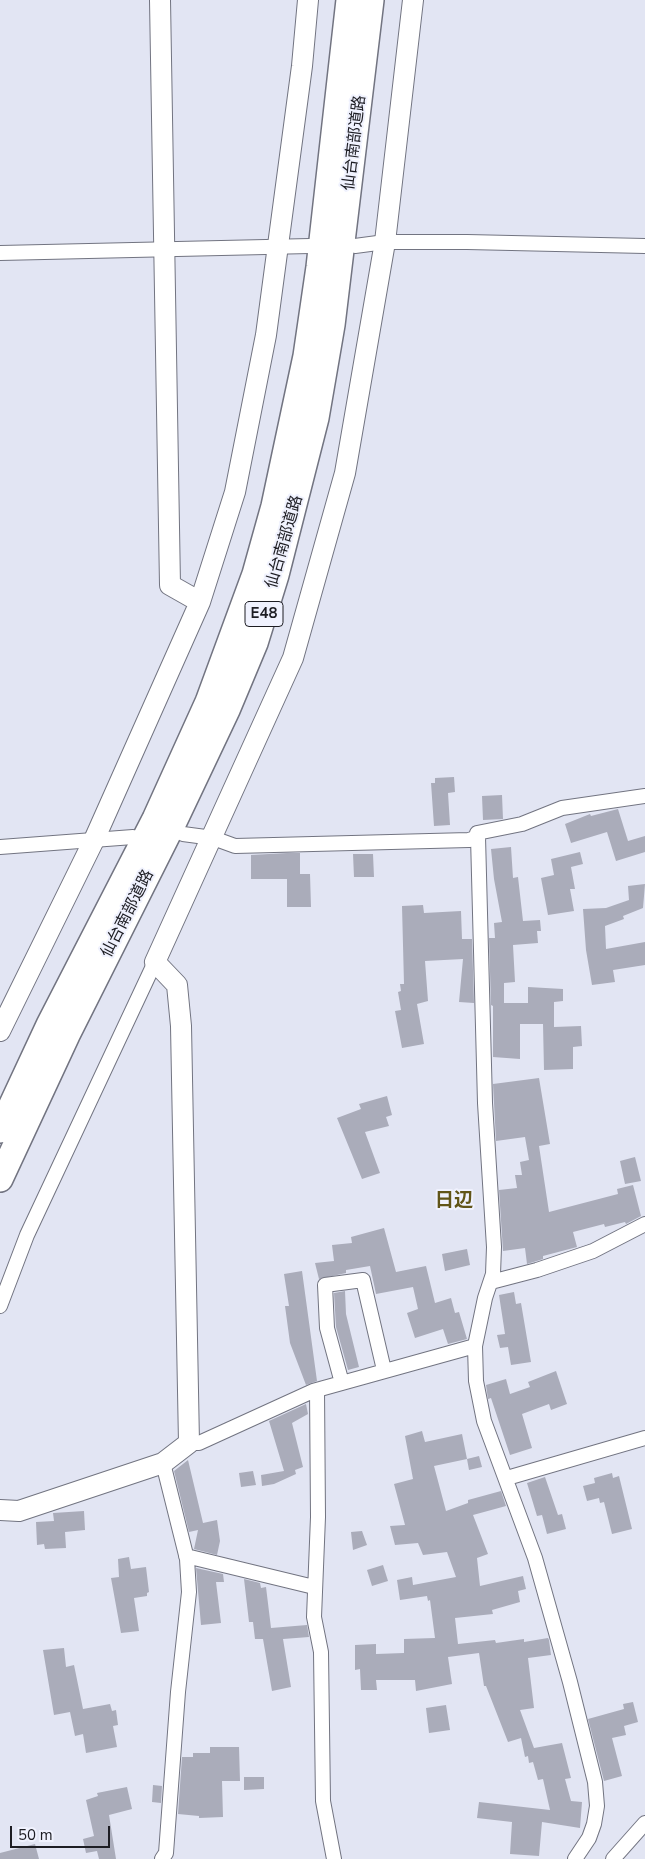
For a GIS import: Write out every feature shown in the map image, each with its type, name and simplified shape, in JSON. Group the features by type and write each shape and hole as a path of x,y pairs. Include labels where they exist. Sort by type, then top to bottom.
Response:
{"highway":[{"name":"仙台南部道路","path":"0,1130 49,1025 155,819 208,702 254,574 276,497 306,356 319,267 349,0"},
{"name":"仙台南部道路","path":"0,1179 67,1034 172,826 227,710 254,643 274,583 316,418 332,325 371,0"}],"street":[{"path":"160,0 170,585 200,602"},
{"path":"0,1031 94,840 200,602 235,492 266,334 302,66 308,0"},
{"path":"0,1306 27,1235 213,838 292,658 298,640 345,473 385,242 413,0"},
{"path":"355,246 385,242 645,246"},
{"path":"0,253 310,246"},
{"path":"575,1859 589,1838 594,1824 597,1806 595,1782 570,1682 538,1568 507,1478 484,1421 476,1381 474,1346 493,1274 494,1247 485,1103 477,833 522,824 562,808 645,796"},
{"path":"183,834 213,838 235,846 450,842 478,837"},
{"path":"0,847 133,837"},
{"path":"155,962 178,986 181,1026 189,1443"},
{"path":"491,1282 537,1270 593,1251 645,1224"},
{"path":"342,1383 327,1328 325,1285 363,1280 384,1370"},
{"path":"0,1510 19,1511 163,1463 189,1443 200,1443 316,1390 474,1346"},
{"path":"316,1390 318,1517 314,1617 321,1652 323,1801 334,1859"},
{"path":"507,1478 645,1438"},
{"path":"162,1859 166,1853 178,1692 189,1592 186,1556 163,1463"},
{"path":"186,1556 314,1587"},
{"path":"613,1859 645,1823"}],"building":[{"path":"454,777 455,792 448,793 450,825 434,826 431,783 435,783 435,778"},
{"path":"502,795 503,819 483,820 482,796"},
{"path":"618,809 628,841 645,836 645,852 616,861 607,832 571,843 565,824 590,814 591,816"},
{"path":"511,847 513,878 518,877 523,921 540,920 541,931 537,931 538,943 513,945 515,982 504,983 504,1003 528,1003 528,987 563,989 563,1001 554,1002 554,1027 581,1026 582,1046 573,1047 573,1069 544,1070 543,1024 520,1024 520,1059 493,1057 493,1006 491,1005 489,938 495,938 494,923 502,922 494,879 491,849"},
{"path":"580,852 583,864 571,867 575,889 570,889 574,911 548,915 541,878 554,875 551,859"},
{"path":"300,853 300,874 310,874 311,907 287,907 287,879 251,879 251,855"},
{"path":"353,854 373,854 374,877 354,877"},
{"path":"645,884 643,908 623,916 624,919 605,926 606,949 645,942 645,965 613,970 615,982 592,985 586,950 583,909 606,908 629,900 628,886"},
{"path":"423,905 424,913 461,911 462,939 472,939 474,1003 459,1002 463,959 425,961 428,1001 417,1004 424,1044 402,1048 395,1011 401,1010 398,992 401,991 400,984 404,984 402,906"},
{"path":"539,1078 550,1144 539,1146 549,1212 618,1194 617,1189 633,1185 641,1216 626,1224 625,1222 605,1227 604,1224 573,1232 577,1247 543,1256 543,1259 527,1264 525,1248 503,1251 499,1190 517,1188 515,1175 522,1175 520,1162 529,1160 525,1137 496,1141 493,1084"},
{"path":"387,1096 392,1115 386,1117 389,1126 365,1132 380,1173 362,1179 337,1118 361,1109 359,1104"},
{"path":"635,1157 641,1181 625,1184 620,1161"},
{"path":"384,1228 396,1272 426,1266 435,1303 451,1298 455,1313 459,1312 467,1339 448,1344 443,1329 415,1338 407,1313 418,1309 413,1287 376,1294 370,1266 346,1270 346,1273 319,1279 315,1263 334,1261 332,1245 352,1243 351,1237"},
{"path":"467,1249 470,1265 445,1271 442,1254"},
{"path":"302,1271 317,1381 306,1385 290,1343 285,1306 289,1306 284,1274"},
{"path":"345,1291 346,1314 359,1367 348,1370 336,1327 334,1293"},
{"path":"514,1292 516,1304 521,1303 531,1362 511,1365 508,1347 500,1348 497,1335 505,1334 499,1295"},
{"path":"556,1371 567,1404 551,1410 549,1404 522,1414 532,1448 510,1455 491,1398 488,1399 486,1385 506,1379 510,1394 530,1387 528,1382"},
{"path":"306,1404 308,1414 292,1423 303,1467 295,1470 296,1474 274,1484 262,1486 261,1475 284,1471 269,1421"},
{"path":"422,1431 425,1442 462,1434 467,1459 434,1466 446,1511 468,1503 468,1500 501,1491 506,1506 473,1515 488,1554 477,1558 480,1586 523,1576 526,1589 518,1591 520,1602 492,1610 493,1614 455,1618 458,1644 495,1640 496,1643 524,1639 524,1642 548,1638 549,1640 551,1655 528,1658 534,1708 520,1710 534,1748 562,1743 571,1778 565,1779 571,1801 582,1802 580,1828 542,1822 539,1856 510,1854 512,1822 477,1818 479,1802 550,1810 543,1779 538,1780 533,1762 529,1763 528,1756 525,1757 521,1738 508,1742 486,1686 484,1686 479,1653 448,1657 452,1684 416,1691 415,1680 376,1680 377,1690 361,1690 360,1669 355,1670 355,1645 376,1644 376,1654 404,1653 404,1639 435,1638 430,1600 428,1601 427,1596 400,1600 397,1580 412,1577 413,1585 456,1577 447,1552 423,1555 418,1543 395,1545 390,1526 405,1525 394,1484 413,1479 405,1436"},
{"path":"479,1456 482,1467 469,1470 467,1459"},
{"path":"188,1460 203,1523 217,1520 220,1541 217,1555 194,1549 198,1530 189,1532 174,1471"},
{"path":"253,1471 256,1485 241,1487 239,1473"},
{"path":"612,1473 613,1478 619,1476 632,1529 612,1534 604,1502 600,1503 599,1498 587,1501 583,1486 595,1483 594,1478"},
{"path":"545,1477 558,1515 562,1514 566,1529 547,1534 542,1515 537,1516 527,1483"},
{"path":"84,1511 85,1530 65,1532 66,1548 45,1549 44,1544 37,1545 36,1522 54,1521 53,1513"},
{"path":"362,1531 367,1545 353,1550 351,1532"},
{"path":"129,1557 131,1569 146,1567 149,1592 147,1596 134,1598 139,1631 121,1633 111,1578 119,1577 118,1559"},
{"path":"383,1565 388,1581 372,1586 367,1570"},
{"path":"196,1568 223,1574 224,1582 216,1582 221,1623 201,1625"},
{"path":"244,1579 260,1583 261,1588 266,1587 271,1628 307,1625 309,1637 283,1639 291,1687 272,1691 263,1639 255,1639 253,1622 249,1622"},
{"path":"64,1648 66,1667 74,1665 83,1709 110,1704 112,1711 116,1710 118,1725 113,1726 117,1747 86,1753 83,1734 75,1736 70,1712 54,1715 43,1650"},
{"path":"633,1702 638,1722 624,1726 626,1735 612,1738 622,1776 604,1781 588,1719 624,1709 623,1704"},
{"path":"446,1705 450,1730 429,1733 426,1708"},
{"path":"210,1747 239,1747 240,1781 222,1781 223,1817 199,1818 199,1816 178,1814 182,1757 193,1757 193,1753 210,1753"},
{"path":"244,1777 264,1777 264,1789 244,1790"},
{"path":"153,1785 162,1786 161,1803 152,1802"},
{"path":"127,1787 132,1809 109,1815 116,1859 99,1859 97,1851 86,1853 83,1839 94,1836 86,1800 98,1796 97,1793"},
{"path":"35,1844 39,1859 0,1859 0,1853"}],"district":[{"name":"日辺","path":"454,1201"}]}
